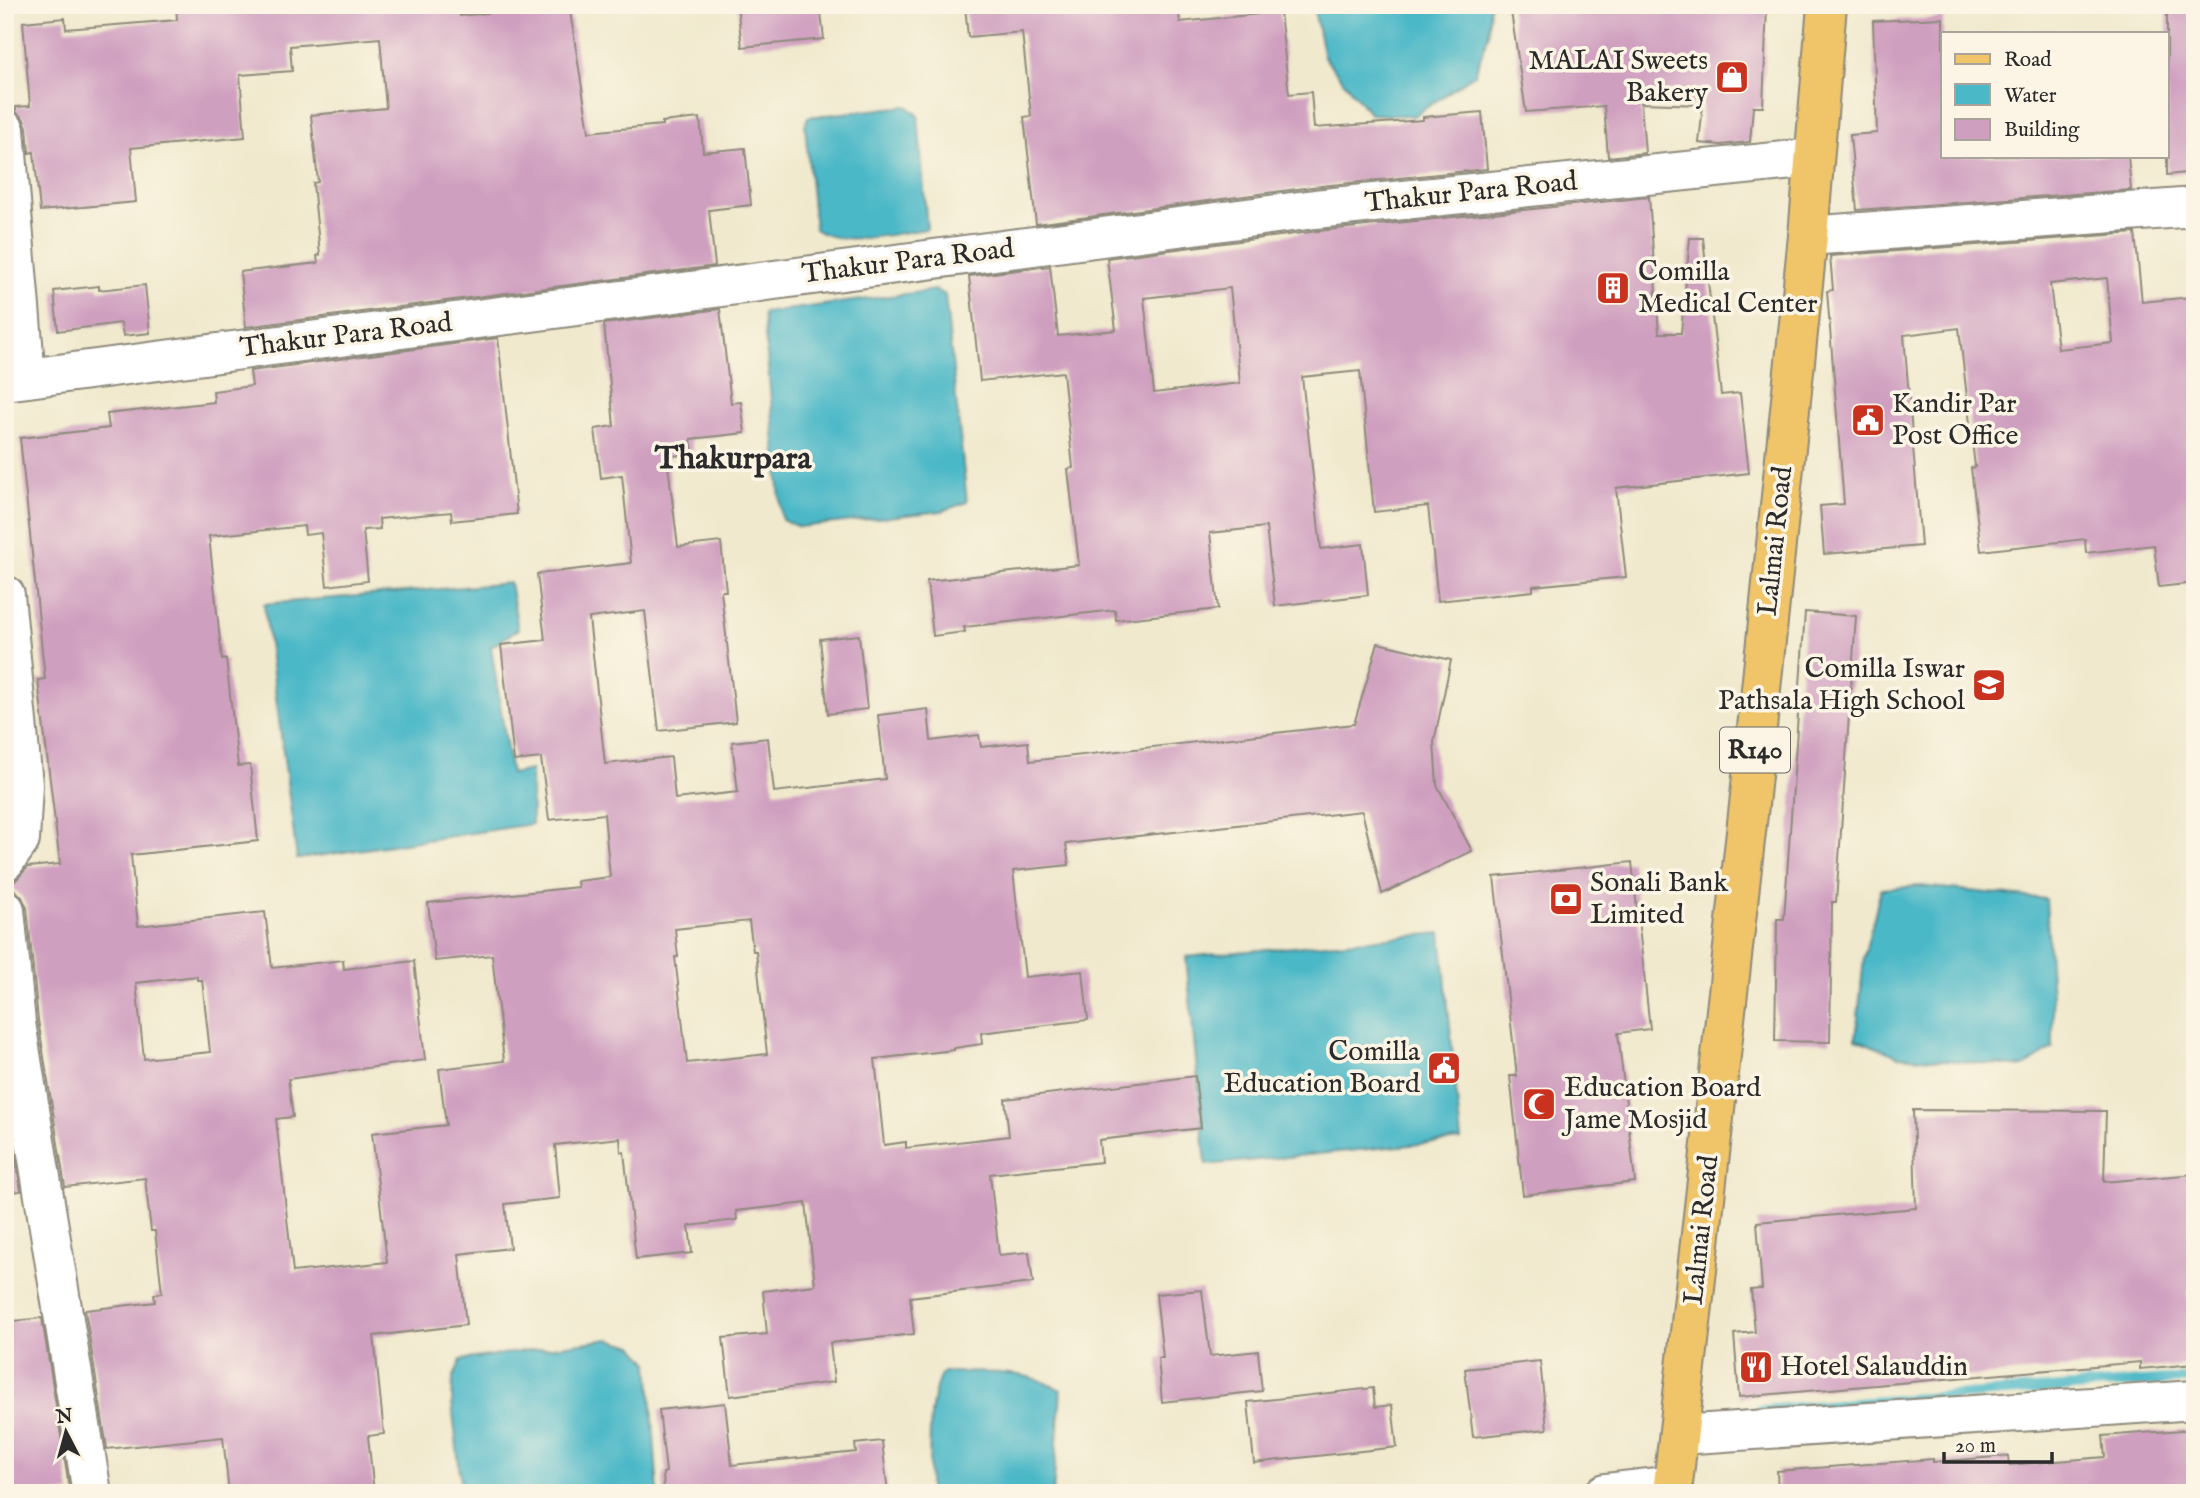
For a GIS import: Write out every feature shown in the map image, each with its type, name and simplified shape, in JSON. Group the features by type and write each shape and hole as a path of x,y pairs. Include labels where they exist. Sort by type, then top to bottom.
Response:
{"main road":[{"name":"Lalmai Road","path":"1672,1489 1751,791 1808,236 1827,5"}],"street":[{"path":"5,130 16,380"},
{"name":"Thakur Para Road","path":"16,380 1315,209 1813,158"},
{"path":"1808,236 2195,207"},
{"path":"5,595 23,785 20,840 5,861"},
{"path":"5,910 16,1023 92,1493"},
{"path":"1679,1435 2195,1400"},
{"path":"1605,1493 1672,1489"}],"water":[{"path":"1313,5 1490,5 1488,35 1475,74 1414,116 1370,114 1324,57"},
{"path":"907,106 918,115 927,229 869,238 839,238 815,229 805,126 808,117"},
{"path":"935,290 945,295 967,502 942,511 799,527 782,520 763,313"},
{"path":"510,583 518,629 491,647 511,774 531,770 532,824 297,859 264,604"},
{"path":"1921,886 2046,899 2053,1048 2025,1067 1898,1056 1856,1039 1864,957 1881,889"},
{"path":"1441,933 1461,1140 1206,1165 1186,957"},
{"path":"609,1339 634,1346 649,1363 658,1493 462,1493 452,1403 453,1379 461,1360"},
{"path":"943,1372 1018,1375 1061,1390 1053,1493 929,1493 931,1413"}],"building":[{"path":"176,5 458,5 460,16 507,11 507,14 569,5 589,132 662,125 662,122 700,118 703,152 745,148 751,205 709,210 715,266 246,327 240,272 318,263 317,256 320,255 313,183 318,182 311,115 386,108 380,38 290,46 292,71 240,75 245,137 131,148 136,202 40,211 34,152 29,153 27,127 16,112 16,107 30,106 23,22 65,18 66,29 177,20"},
{"path":"737,5 820,5 824,39 742,47"},
{"path":"965,5 1178,5 1180,22 1280,12 1289,94 1311,92 1314,128 1423,120 1423,117 1482,112 1487,169 1312,187 1036,224 1024,117 1031,116 1022,32 968,37"},
{"path":"1510,5 1767,5 1763,107 1753,107 1750,142 1721,145 1699,143 1703,105 1641,103 1645,153 1608,157 1604,106 1526,112"},
{"path":"2191,9 2195,172 2167,175 2168,32 2167,10"},
{"path":"1943,18 1941,158 2128,158 2131,190 1857,210 1850,135 1877,133 1873,21"},
{"path":"1649,197 1659,333 1681,333 1690,238 1703,238 1721,395 1740,393 1749,473 1616,488 1626,577 1533,586 1533,591 1438,601 1428,506 1374,512 1360,371 1302,377 1321,549 1363,544 1368,595 1275,606 1266,527 1210,533 1218,609 1116,620 1115,610 964,627 965,632 933,636 927,581 1079,565 1068,469 1073,468 1063,372 980,381 969,276 1050,266 1058,336 1116,330 1107,258 1318,231","holes":["1230,288 1240,383 1154,393 1144,298"]},
{"path":"2135,233 2142,302 2191,297 2195,339 2195,583 2159,587 2154,545 2086,553 2085,539 1981,551 1971,468 1975,467 1959,328 1904,335 1921,546 1824,554 1820,506 1844,504 1827,291 1833,290 1830,256","holes":["2107,278 2113,343 2058,349 2050,284"]},
{"path":"145,285 150,333 123,336 121,323 58,331 54,291"},
{"path":"720,309 731,403 741,402 745,433 691,439 693,453 667,457 678,547 721,542 726,591 721,591 736,722 659,731 645,611 589,618 605,764 671,757 675,799 738,792 732,742 768,738 774,792 885,779 878,715 928,709 931,741 979,735 981,747 1028,742 1030,761 1354,724 1378,643 1451,660 1434,742 1437,785 1472,851 1382,894 1362,811 1066,844 1069,865 1013,871 1025,977 1083,971 1088,1020 981,1033 982,1044 875,1059 884,1145 906,1142 906,1148 1009,1136 1005,1099 1195,1076 1201,1128 1099,1140 1101,1162 990,1174 999,1255 1029,1252 1033,1283 910,1297 914,1334 830,1343 834,1382 730,1396 723,1338 767,1334 763,1291 815,1285 806,1203 736,1211 737,1220 689,1226 692,1253 636,1259 624,1152 621,1152 620,1138 555,1145 560,1198 505,1204 510,1248 459,1254 466,1325 374,1336 384,1434 368,1436 374,1493 229,1493 223,1437 107,1449 85,1310 155,1302 154,1294 162,1293 155,1231 151,1231 145,1178 65,1187 38,1020 27,908 15,890 6,889 5,882 15,881 28,867 60,864 38,680 45,679 20,438 109,428 107,414 214,402 213,391 252,386 250,371 498,338 517,514 452,521 451,512 379,519 380,529 363,530 368,581 327,586 321,533 305,535 304,526 209,536 222,660 226,659 238,766 250,765 258,841 131,855 138,926 265,912 272,968 343,960 344,969 414,961 425,1060 288,1079 293,1117 276,1119 293,1272 387,1262 372,1133 446,1125 439,1069 504,1061 492,955 435,961 428,903 578,887 577,881 610,877 604,814 549,820 541,758 514,761 501,645 545,640 537,574 631,563 622,475 601,478 595,429 614,426 604,324","holes":["749,921 753,951 756,951 767,1054 687,1063 675,957 678,957 675,929","197,976 197,980 202,980 210,1052 144,1059 136,983"]},
{"path":"1805,612 1856,616 1836,902 1832,902 1830,1042 1775,1041 1777,919 1784,919"},
{"path":"859,635 867,709 828,714 820,639"},
{"path":"1632,862 1650,1029 1618,1033 1635,1182 1523,1195 1510,1076 1517,1076 1494,877"},
{"path":"1913,1110 2106,1111 2104,1182 2195,1174 2195,1291 2188,1292 2194,1364 2140,1369 2140,1362 1739,1397 1734,1334 1755,1332 1751,1290 1762,1289 1757,1222 1916,1208"},
{"path":"14,1145 21,1191 5,1193 5,1146"},
{"path":"1202,1290 1210,1356 1258,1351 1262,1391 1162,1402 1158,1358 1163,1358 1156,1294"},
{"path":"42,1318 70,1493 5,1493 5,1322"},
{"path":"1540,1361 1547,1429 1473,1437 1465,1369"},
{"path":"1373,1388 1375,1407 1392,1405 1397,1447 1254,1463 1248,1402"},
{"path":"725,1403 732,1465 856,1452 855,1444 882,1441 888,1493 664,1493 663,1473 666,1472 659,1410"},
{"path":"2195,1429 2195,1493 1778,1493 1777,1471 1933,1459 1933,1462 2008,1456 2009,1465 2105,1457 2103,1436"}],"waterway":[{"path":"1761,1410 2195,1378"}],"place":[{"name":"MALAI Sweets Bakery","path":"1732,77"},
{"name":"Comilla Medical Center","path":"1613,288"},
{"name":"Kandir Par Post Office","path":"1868,420"},
{"name":"Comilla Iswar Pathsala High School","path":"1989,685"},
{"name":"Sonali Bank Limited","path":"1566,899"},
{"name":"Comilla Education Board","path":"1444,1068"},
{"name":"Education Board Jame Mosjid","path":"1539,1104"},
{"name":"Hotel Salauddin","path":"1756,1367"}],"district":[{"name":"Thakurpara","path":"733,459"}]}
